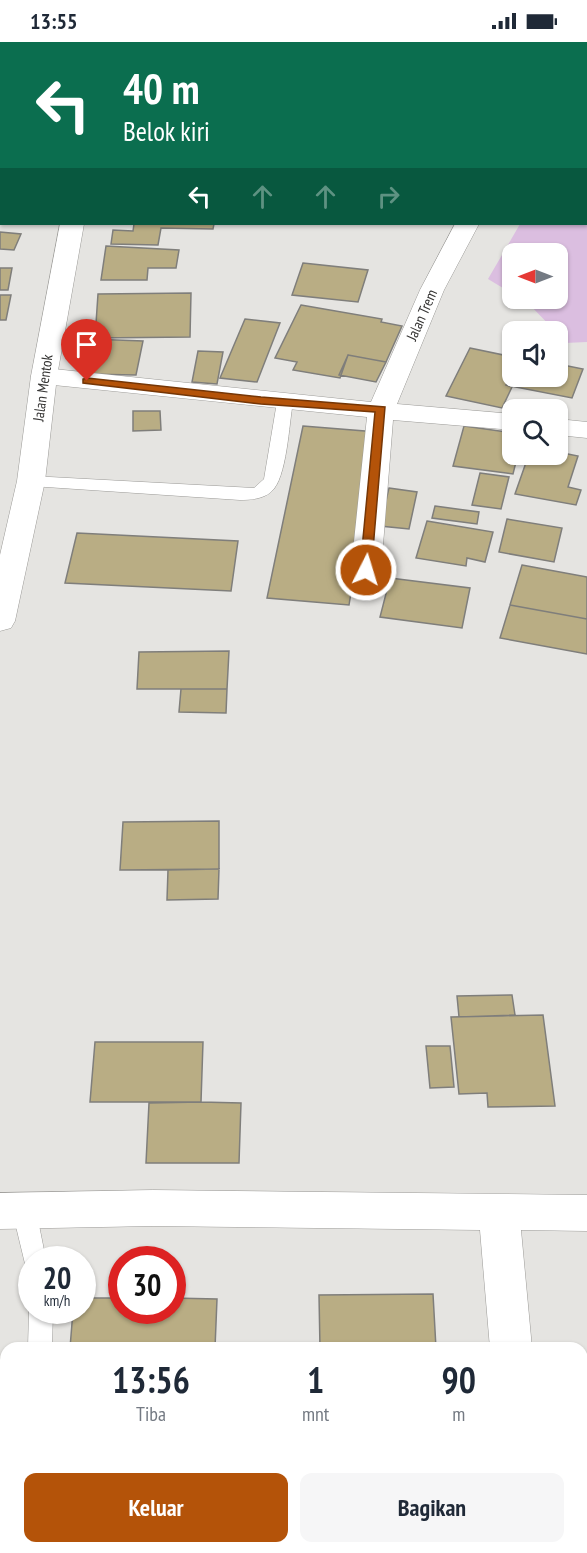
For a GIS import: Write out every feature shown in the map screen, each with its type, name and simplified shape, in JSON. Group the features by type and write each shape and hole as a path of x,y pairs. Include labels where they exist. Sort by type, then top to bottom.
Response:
{"main road":[{"name":"Jalan Mentok","path":"0,621 31,481 44,376 72,225"},
{"name":"Jalan Trem","path":"366,570 381,409 432,290 466,225"},
{"path":"44,376 285,402 502,421"},
{"path":"568,428 587,430"},
{"path":"12,1210 153,1208 587,1213"},
{"path":"499,1213 510,1342"}],"lane":[{"path":"31,481 240,495 258,494 268,488 272,479 285,402"},
{"path":"12,1210 27,1246"},
{"path":"40,1342 41,1324"}],"shaded area":[{"path":"519,225 587,225 587,342 568,343 568,321 545,321 534,309 568,309 568,243 509,243"},
{"path":"502,255 502,287 488,279"}],"building":[{"path":"134,225 214,225 213,229 161,228 158,245 111,244 113,230 133,231"},
{"path":"0,232 21,234 14,250 0,249"},
{"path":"106,246 179,250 176,268 148,268 147,280 101,280"},
{"path":"303,263 368,270 358,302 292,295"},
{"path":"0,268 12,268 8,290 0,290"},
{"path":"191,293 190,337 95,338 98,294"},
{"path":"0,295 11,295 6,320 0,320"},
{"path":"301,305 382,319 381,322 402,326 386,362 348,355 340,378 293,370 297,362 275,358"},
{"path":"245,319 280,323 257,382 220,378"},
{"path":"90,339 143,341 136,375 83,374"},
{"path":"470,348 502,355 502,387 512,387 506,399 502,399 502,408 446,396"},
{"path":"198,351 223,352 217,384 192,382"},
{"path":"348,355 386,362 376,382 339,375"},
{"path":"568,366 583,369 572,398 516,387 568,387"},
{"path":"133,411 160,411 161,430 133,431"},
{"path":"303,426 377,432 349,605 267,598"},
{"path":"464,426 502,431 502,465 515,465 513,474 453,466"},
{"path":"568,454 578,456 568,487 581,490 576,505 515,494 525,465 568,465"},
{"path":"480,473 509,477 501,509 472,505"},
{"path":"389,488 417,492 409,529 380,526"},
{"path":"435,506 479,512 477,524 432,518"},
{"path":"507,519 562,528 554,562 499,552"},
{"path":"427,521 493,532 485,562 467,558 466,566 416,558"},
{"path":"77,533 238,541 231,591 65,583"},
{"path":"522,565 587,577 587,619 510,605"},
{"path":"390,578 470,588 462,628 380,617"},
{"path":"510,605 587,619 587,654 500,638"},
{"path":"229,651 227,689 137,689 139,652"},
{"path":"181,689 227,689 226,713 179,712"},
{"path":"219,821 219,869 120,870 123,822"},
{"path":"219,869 218,899 167,900 168,870"},
{"path":"512,995 515,1015 459,1017 457,996"},
{"path":"543,1015 555,1106 488,1107 487,1093 459,1094 451,1017"},
{"path":"95,1042 203,1042 201,1102 90,1102"},
{"path":"426,1046 450,1046 454,1087 430,1088"},
{"path":"149,1103 241,1103 239,1163 146,1163"},
{"path":"433,1294 436,1342 320,1342 319,1295"},
{"path":"96,1298 108,1298 108,1324 186,1324 186,1298 217,1299 215,1342 70,1342 72,1324 96,1324"}],"route":[{"path":"87,381 261,400 381,409 366,570"}]}
